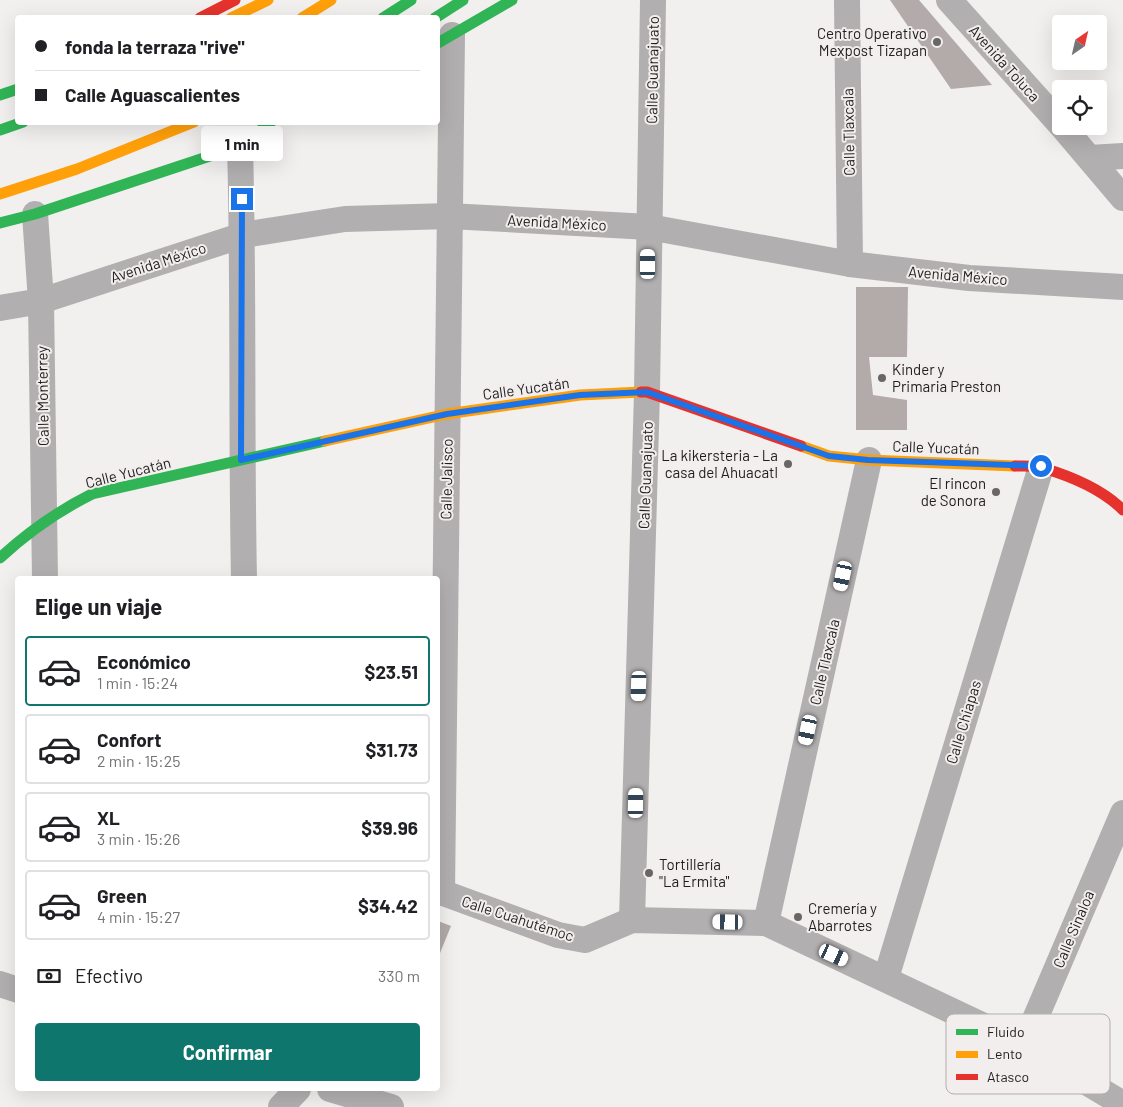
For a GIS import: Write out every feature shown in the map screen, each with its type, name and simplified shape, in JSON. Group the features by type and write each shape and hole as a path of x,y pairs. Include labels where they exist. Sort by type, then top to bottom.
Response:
{"main road":[{"path":"206,15 235,0"},
{"path":"237,15 268,0"},
{"path":"307,15 331,0"},
{"path":"441,32 463,0"},
{"path":"441,32 512,0"},
{"path":"389,15 415,2"},
{"path":"401,15 415,2"},
{"path":"0,95 15,90"},
{"path":"0,130 15,125"},
{"path":"80,155 158,125"},
{"path":"0,194 78,168 186,125"},
{"path":"240,146 267,125"},
{"path":"0,223 35,214 240,146 280,125"},
{"name":"Calle Yucatán","path":"0,558 18,540 45,519 70,504 92,494 447,414 580,395 647,392 829,456 868,460 1041,466 1085,484 1123,510"}],"street":[{"name":"Calle Guanajuato","path":"632,920 647,392 653,0"},
{"name":"Calle Tlaxcala","path":"847,0 850,264"},
{"name":"Avenida Toluca","path":"949,0 1052,115"},
{"name":"Calle Jalisco","path":"440,892 449,216 441,32"},
{"name":"Avenida Toluca","path":"1070,135 1123,198"},
{"path":"240,146 242,235 241,460 244,576"},
{"path":"1090,158 1123,156"},
{"name":"Calle Monterrey","path":"35,214 41,301 45,576"},
{"name":"Avenida México","path":"0,308 41,301 242,235 345,219 449,216 649,227 850,264 969,278 1123,287"},
{"name":"Calle Tlaxcala","path":"766,923 868,460"},
{"name":"Calle Chiapas","path":"886,978 1041,466"},
{"name":"Calle Sinaloa","path":"1037,1014 1123,812"},
{"name":"Calle Cuahutémoc","path":"440,892 558,934 585,940 632,920 766,923 960,1014"},
{"path":"0,984 15,989"},
{"path":"281,1107 296,1091"},
{"path":"337,1091 390,1107"},
{"name":"Calle Cuahutémoc","path":"1106,1094 1123,1104"}],"building":[{"name":"Centro Operativo Mexpost Tizapan","path":"890,0 919,0 992,85 951,89"},
{"name":"Kinder y Primaria Preston","path":"856,287 908,287 907,357 869,357 873,395 907,400 907,430 856,430"},
{"path":"440,922 451,926 440,953"}],"traffic: fast":[{"path":"388,15 411,0"},
{"path":"440,15 463,0"},
{"path":"440,42 512,0"},
{"path":"0,95 15,90"},
{"path":"0,130 15,125"},
{"path":"0,223 35,214 240,146 267,125"},
{"path":"0,558 21,539 67,508 92,494 325,441"}],"traffic: slow":[{"path":"237,15 268,0"},
{"path":"307,15 331,0"},
{"path":"0,194 77,169 187,125"},
{"path":"325,441 447,414 580,395 641,392"},
{"path":"801,446 829,456 869,460 1015,466"}],"traffic: jam":[{"path":"206,15 235,0"},
{"path":"641,392 647,392 801,446"},
{"path":"1015,466 1040,467 1053,471 1096,490 1123,510"}],"place":[{"name":"Centro Operativo Mexpost Tizapan","path":"937,42"},
{"name":"Kinder y Primaria Preston","path":"882,378"},
{"name":"La kikersteria - La casa del Ahuacatl","path":"788,464"},
{"name":"El rincon de Sonora","path":"996,492"},
{"name":"Tortillería \"La Ermita\"","path":"649,873"},
{"name":"Cremería y Abarrotes","path":"798,917"}],"route":[{"path":"242,199 241,460 447,414 580,395 647,392 829,456 868,460 1041,466"}]}
